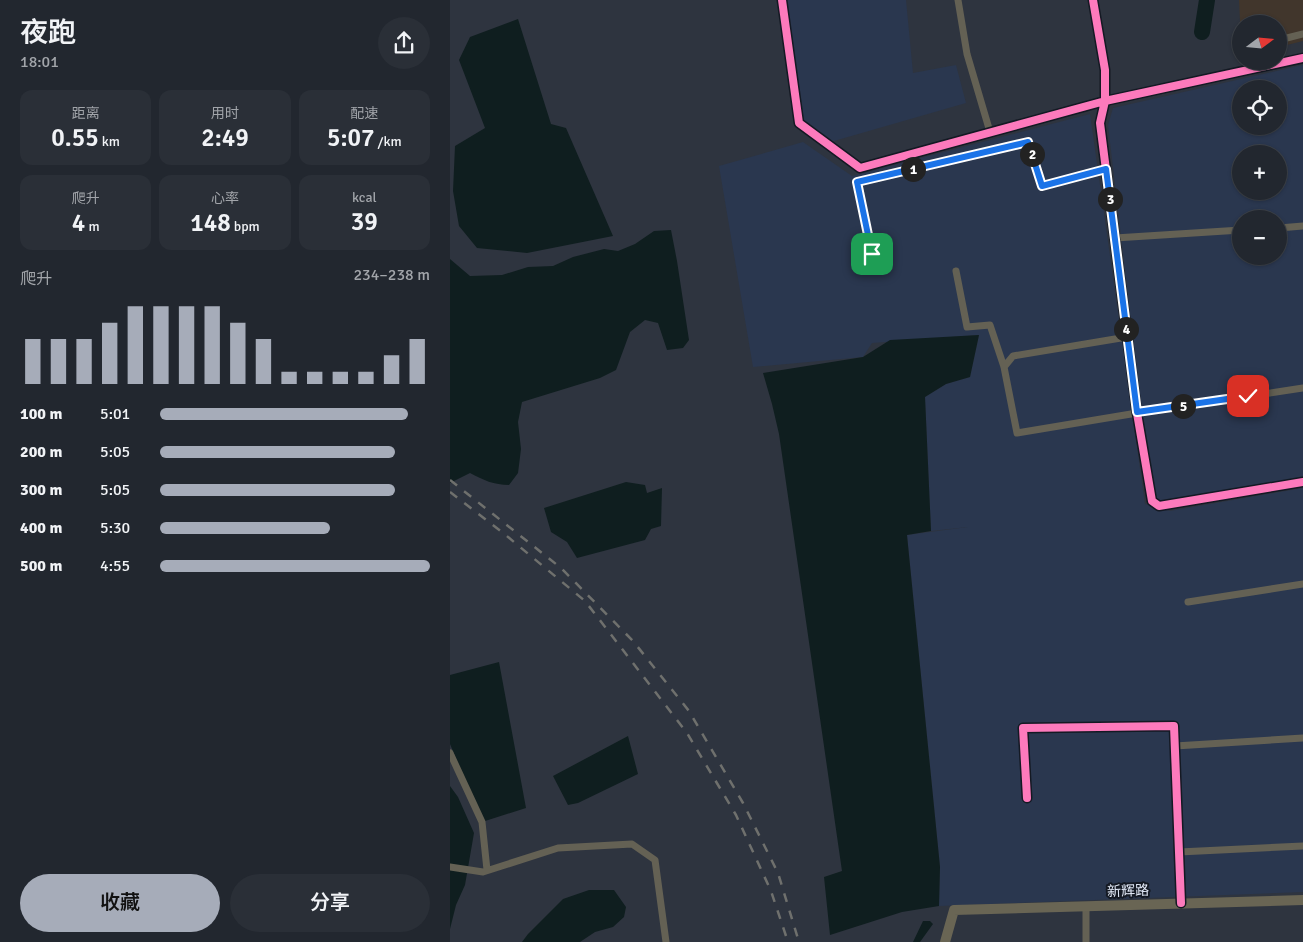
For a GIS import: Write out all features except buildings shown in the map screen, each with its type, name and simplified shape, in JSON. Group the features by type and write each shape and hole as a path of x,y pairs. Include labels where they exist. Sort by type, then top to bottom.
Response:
{"street":[{"path":"782,0 799,123 860,168 1105,101 1237,70"},
{"path":"958,0 968,54 990,132"},
{"path":"1093,0 1105,70 1105,101 1100,123 1137,412 1152,501 1159,506 1303,482"},
{"path":"1288,38 1303,34"},
{"path":"1288,60 1303,58"},
{"path":"872,254 857,182 1028,142 1042,186 1106,169"},
{"path":"1287,227 1303,226"},
{"path":"1115,238 1232,231"},
{"path":"956,271 967,327 990,325 1004,367 1018,433 1137,412 1303,388"},
{"path":"1004,367 1013,356 1127,337"},
{"path":"1188,602 1303,584"},
{"path":"1027,798 1023,728 1174,726 1181,903"},
{"path":"1175,746 1303,738"},
{"path":"450,753 482,822 487,870"},
{"path":"450,867 483,872 558,848 632,844 656,860 666,942"},
{"path":"1179,852 1303,846"},
{"name":"新辉路","path":"945,942 954,910 1303,900"},
{"path":"1086,906 1086,942"}],"shaded area":[{"path":"786,0 906,0 913,73 956,65 966,103 827,143 799,123"},
{"path":"1239,0 1303,0 1303,41 1288,45 1288,15 1240,15"},
{"path":"518,19 551,124 566,128 613,236 527,253 477,248 459,226 453,191 455,146 485,128 459,60 470,37"},
{"path":"1303,65 1303,482 1159,506 1152,501 1108,125 1113,108 1232,81 1232,135 1287,135 1287,80 1237,80 1288,70 1288,68"},
{"path":"1090,114 1145,504 1170,511 1303,488 1303,892 939,906 940,867 907,535 968,527 931,531 925,397 946,384 970,377 979,335 872,343 863,357 753,367 719,166 803,142 852,176"},
{"path":"671,230 689,340 683,348 667,350 658,323 645,320 630,332 616,370 600,378 522,402 518,422 521,449 518,473 509,485 489,482 470,473 450,483 450,259 470,276 502,275 528,267 553,266 573,257 604,249 618,251 635,244 654,231"},
{"path":"979,335 970,377 946,384 925,397 931,531 907,535 940,867 939,906 902,912 830,935 824,877 842,871 779,434 763,373 863,357 890,340"},
{"path":"626,482 645,485 647,493 662,488 661,526 651,529 645,540 577,558 567,542 551,532 544,508"},
{"path":"499,662 526,808 482,822 450,744 450,675"},
{"path":"628,736 638,774 578,803 568,805 553,776"},
{"path":"450,786 458,797 474,833 465,885 456,905 450,929"},
{"path":"589,890 614,890 626,907 624,917 613,927 595,932 580,942 522,942 563,899"},
{"path":"923,921 930,921 933,924 920,942 913,942"}],"waterway":[{"path":"1202,32 1207,0"}],"railway":[{"path":"450,480 561,568 633,641 689,711 743,803 778,873 799,942"},
{"path":"450,492 502,532 585,601 687,733 736,815 771,891 788,942"}],"cycle path":[{"path":"782,0 799,123 860,168 1105,101 1303,58"},
{"path":"1093,0 1105,70 1105,101 1100,123 1137,413 1152,501 1159,506 1303,482"},
{"path":"1027,798 1023,728 1174,726 1181,903"}],"route":[{"path":"872,254 857,182 1028,142 1042,186 1106,169 1137,412 1248,396"}]}
